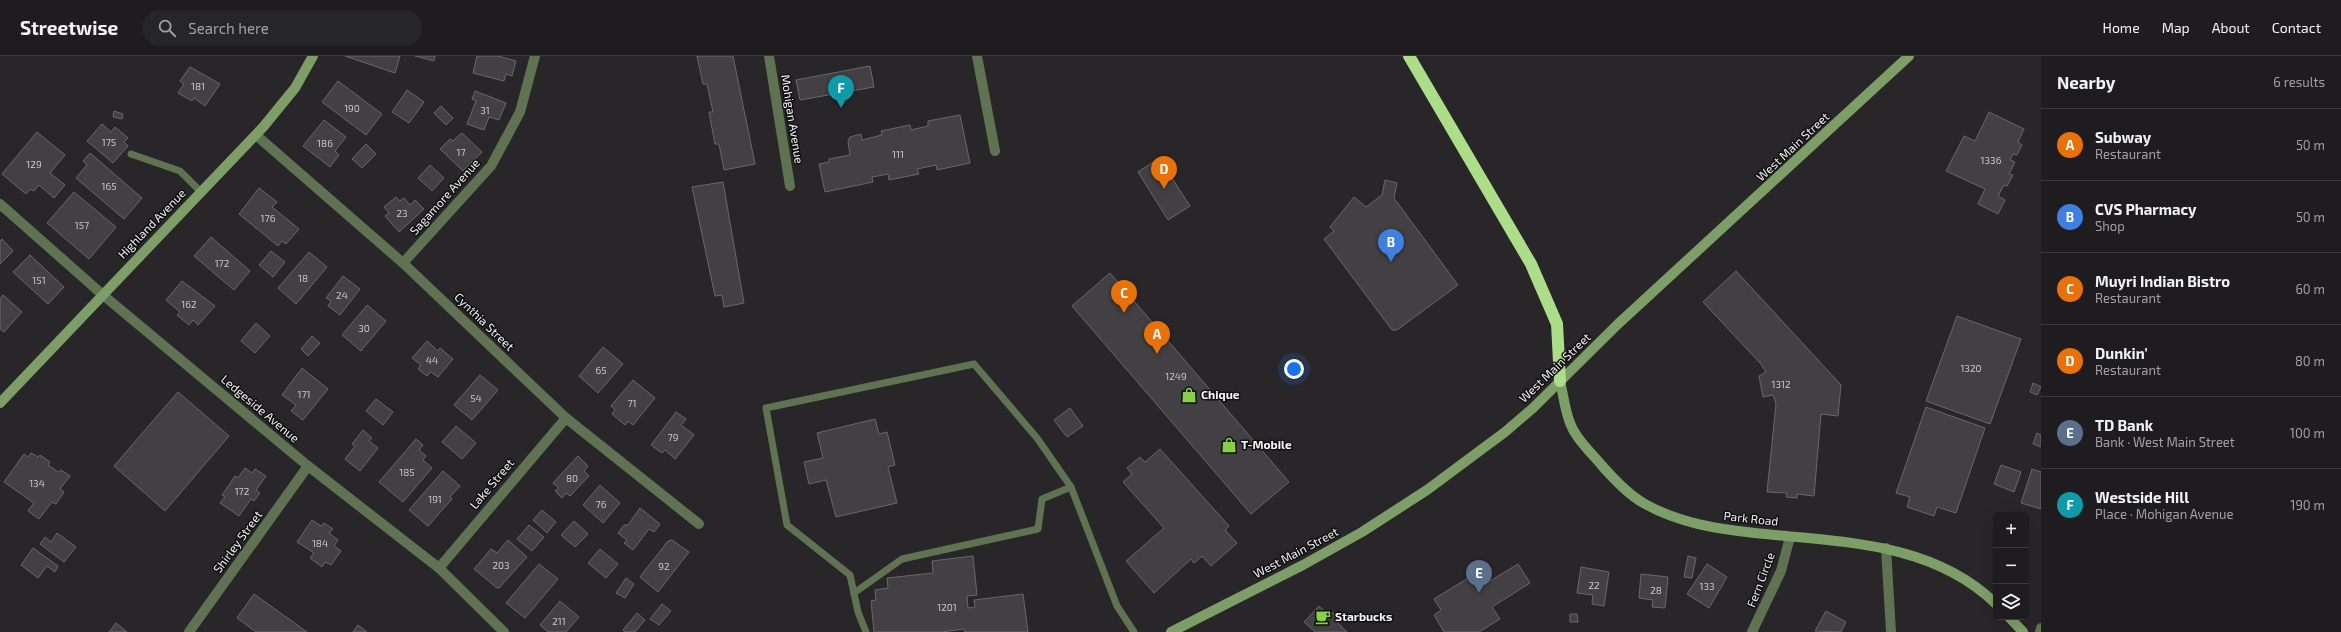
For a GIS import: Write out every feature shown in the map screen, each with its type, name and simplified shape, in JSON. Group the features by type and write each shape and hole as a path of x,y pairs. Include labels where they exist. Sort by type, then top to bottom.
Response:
{"highway":[{"path":"1409,56 1531,264 1557,324 1560,381"}],"main road":[{"name":"Highland Avenue","path":"0,403 256,135 295,88 313,56"},
{"name":"West Main Street","path":"1171,632 1303,565 1393,513 1505,432 1618,324 1909,56"},
{"name":"Park Road","path":"1560,381 1574,432 1609,474 1644,504 1676,518 1711,528 1826,539 1886,548 1910,555 1960,577 1993,602"},
{"path":"2012,620 2023,632"}],"street":[{"name":"Sagamore Avenue","path":"403,263 491,166 520,112 535,56"},
{"name":"Mohigan Avenue","path":"769,56 790,186"},
{"path":"977,56 995,151"},
{"name":"Cynthia Street","path":"256,135 403,263 566,418 699,524"},
{"name":"Ledgeside Avenue","path":"0,204 102,295 308,466 439,568 504,632"},
{"name":"Lake Street","path":"439,568 566,418"},
{"name":"Shirley Street","path":"189,632 308,466"},
{"name":"Fern Circle","path":"1752,632 1781,571 1790,536"},
{"path":"1886,548 1891,632"},
{"path":"2040,632 2041,628"}],"lane":[{"path":"131,154 180,171 201,192"},
{"path":"866,632 858,612 850,575 787,525 766,408 974,364 1037,438 1071,487 1117,606 1134,632"},
{"path":"854,593 902,559 1038,530 1042,499 1071,487"}],"building":[{"path":"345,56 400,56 395,73"},
{"path":"415,56 435,56 434,61"},
{"path":"477,56 498,56 516,61 512,76 506,74 504,81 473,73"},
{"path":"697,56 733,56 755,164 724,170 719,144 715,144 709,112 713,112 707,84 703,84"},
{"path":"870,66 874,87 800,100 796,80"},
{"path":"190,67 220,84 205,106 194,98 192,101 178,93 184,84 180,81"},
{"path":"338,81 382,114 366,135 322,102"},
{"path":"407,90 424,102 409,123 392,112"},
{"path":"475,91 506,103 499,120 489,117 484,130 467,124 476,101 472,99"},
{"path":"441,106 453,118 446,125 434,113"},
{"path":"114,111 123,114 122,119 113,117"},
{"path":"1989,112 2024,129 2018,142 2022,145 2017,155 2013,154 2010,160 2015,162 2009,174 2013,175 2007,186 2004,185 1998,196 2005,200 1998,214 1978,204 1985,189 1946,171 1964,136 1975,141"},
{"path":"960,115 970,163 937,170 936,165 917,169 919,174 889,180 888,174 872,177 873,182 825,192 819,164 829,162 829,159 850,155 848,141 850,137 861,134 862,140 882,135 881,131 910,125 911,130 928,126 928,121"},
{"path":"324,120 346,137 335,151 339,155 330,167 303,146"},
{"path":"102,124 111,132 115,127 128,138 124,142 128,146 113,163 87,141"},
{"path":"37,132 65,155 50,173 65,185 54,198 39,185 34,191 30,189 26,194 2,174"},
{"path":"462,133 482,152 463,171 440,149 450,139 453,141"},
{"path":"366,144 376,154 362,168 352,159"},
{"path":"90,153 142,198 124,219 76,178 87,165 83,161"},
{"path":"1159,158 1190,206 1168,220 1138,172"},
{"path":"430,165 444,178 432,191 418,178"},
{"path":"1385,180 1397,183 1394,198 1458,285 1397,330 1392,330 1324,239 1334,231 1330,227 1354,197 1366,207 1382,195"},
{"path":"723,182 744,303 724,307 722,295 715,296 692,187"},
{"path":"259,188 277,202 272,207 299,229 286,244 282,241 278,246 239,214"},
{"path":"74,192 116,227 89,259 47,223"},
{"path":"396,197 400,201 404,198 410,205 415,200 424,209 399,232 385,216 389,213 384,207"},
{"path":"211,237 250,271 234,290 194,256"},
{"path":"2,239 13,251 0,264 0,241"},
{"path":"271,251 285,262 273,277 259,265"},
{"path":"309,252 327,267 296,304 278,288"},
{"path":"30,255 64,287 48,304 13,272"},
{"path":"1736,271 1841,385 1838,416 1821,414 1814,496 1797,494 1797,498 1786,497 1787,493 1767,492 1776,404 1773,395 1763,397 1759,376 1766,372 1761,364 1703,302"},
{"path":"1110,273 1289,482 1251,514 1072,306"},
{"path":"343,276 360,289 340,315 328,306 331,301 326,298"},
{"path":"182,281 215,306 198,325 193,320 189,325 177,315 180,312 166,300"},
{"path":"3,295 22,312 4,332 0,329 0,299"},
{"path":"367,305 386,321 361,351 342,335"},
{"path":"1957,316 2021,339 1990,424 1926,401"},
{"path":"256,323 270,336 255,353 241,341"},
{"path":"312,336 320,343 308,356 301,349"},
{"path":"427,341 438,351 440,348 453,359 438,377 431,372 427,376 418,369 421,365 412,358"},
{"path":"603,347 623,364 598,393 579,376"},
{"path":"302,368 328,389 303,420 291,411 296,405 282,395"},
{"path":"480,375 498,390 472,420 454,405"},
{"path":"633,380 655,398 633,425 628,421 625,425 612,414 615,410 611,406"},
{"path":"2033,383 2041,387 2037,395 2030,392"},
{"path":"178,392 229,436 165,511 114,466"},
{"path":"376,399 393,412 383,425 366,411"},
{"path":"1926,407 1985,428 1956,513 1937,507 1934,516 1907,507 1910,497 1896,493"},
{"path":"1070,408 1083,426 1067,437 1054,420"},
{"path":"676,412 686,419 681,425 694,435 675,459 665,450 662,453 651,445"},
{"path":"875,419 879,434 887,432 895,465 888,467 897,503 836,517 826,480 809,484 804,462 823,458 817,433"},
{"path":"456,426 476,443 462,459 442,442"},
{"path":"363,430 372,438 369,441 378,448 360,471 345,459 355,446 352,444"},
{"path":"2037,433 2041,435 2041,447 2033,444"},
{"path":"416,439 423,445 419,450 426,456 423,460 432,468 403,502 379,482"},
{"path":"1160,449 1229,526 1225,530 1237,543 1211,566 1202,556 1194,563 1191,559 1154,593 1126,561 1164,528 1123,482 1132,474 1127,468 1140,457 1145,462"},
{"path":"31,453 38,457 40,455 50,462 48,465 58,472 61,470 70,476 60,489 64,492 56,504 52,502 39,519 28,511 34,503 4,482 24,454 28,457"},
{"path":"578,456 588,466 584,471 589,476 570,496 566,493 562,498 555,491 559,488 553,483"},
{"path":"2001,465 2021,472 2014,492 1994,484"},
{"path":"245,468 252,473 255,469 266,476 256,490 260,493 254,501 251,499 239,516 220,503 225,497 222,495 235,476 238,478"},
{"path":"2032,469 2041,472 2041,509 2021,503"},
{"path":"443,471 460,486 450,497 452,499 428,526 409,510"},
{"path":"600,485 620,503 603,523 583,505"},
{"path":"640,508 660,524 654,532 649,529 633,550 624,543 627,540 618,533 624,525 628,525"},
{"path":"542,510 556,522 547,533 533,520"},
{"path":"312,520 321,526 324,523 333,529 329,533 338,540 334,546 341,551 331,565 325,562 322,567 310,558 314,553 297,542"},
{"path":"574,521 588,534 575,547 561,535"},
{"path":"529,525 544,537 532,551 517,539"},
{"path":"57,533 76,547 64,562 40,544 45,537 51,542"},
{"path":"508,540 527,557 499,588 497,588 474,569 491,549 497,553"},
{"path":"672,540 689,552 658,592 640,577 668,541"},
{"path":"33,548 58,566 55,572 47,566 38,578 21,565"},
{"path":"600,549 618,564 606,578 588,563"},
{"path":"973,556 977,595 967,596 968,608 975,607 974,600 1023,594 1028,632 965,632 964,629 942,632 874,632 871,601 876,600 875,590 888,588 887,578 933,573 932,561"},
{"path":"1688,556 1696,558 1692,578 1684,577"},
{"path":"539,564 558,579 525,618 506,603"},
{"path":"1518,564 1530,583 1492,607 1500,619 1479,632 1444,632 1434,615 1441,610 1434,599 1473,575 1480,587"},
{"path":"1707,564 1727,577 1709,608 1687,594"},
{"path":"1581,567 1609,572 1604,606 1592,604 1593,595 1577,593"},
{"path":"1641,574 1668,577 1665,608 1652,607 1653,600 1639,598"},
{"path":"626,578 634,584 625,598 616,593"},
{"path":"254,594 307,632 256,632 237,618"},
{"path":"560,601 579,617 566,632 548,632 540,625"},
{"path":"662,604 671,611 659,625 650,619"},
{"name":"Starbucks","path":"1319,606 1329,615 1332,612 1340,620 1338,623 1347,632 1315,632 1304,622"},
{"path":"1826,611 1846,622 1841,632 1815,631"},
{"path":"637,613 645,620 635,632 625,632 623,630"},
{"path":"1570,614 1577,614 1578,622 1570,622"},
{"path":"116,623 127,632 109,632"},
{"path":"358,625 367,632 353,632"}],"place":[{"name":"Westside Hill","path":"841,108"},
{"name":"Dunkin'","path":"1164,189"},
{"name":"CVS Pharmacy","path":"1391,262"},
{"name":"Muyri Indian Bistro","path":"1124,313"},
{"name":"Subway","path":"1157,354"},
{"name":"Chique","path":"1189,395"},
{"name":"T-Mobile","path":"1229,445"},
{"name":"TD Bank","path":"1479,593"},
{"name":"Starbucks","path":"1323,617"}]}
